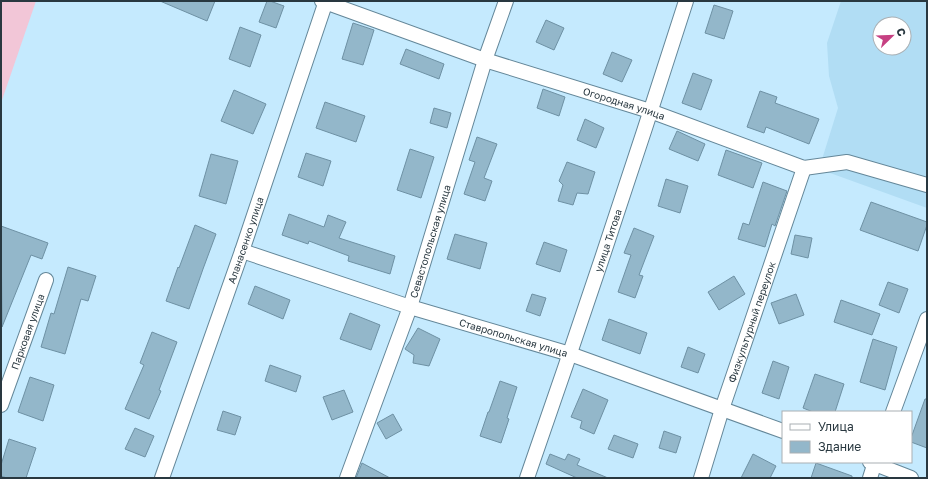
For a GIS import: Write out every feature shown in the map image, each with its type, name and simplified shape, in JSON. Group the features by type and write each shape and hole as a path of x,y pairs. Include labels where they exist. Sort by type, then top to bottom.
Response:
{"street":[{"name":"Огородная улица","path":"325,1 485,60 650,111 804,168 847,162 927,185"},
{"name":"Аланасенко улица","path":"162,478 242,251 325,1"},
{"name":"Севастопольская улица","path":"347,478 410,306 485,60 506,1"},
{"name":"улица Титова","path":"527,478 570,354 686,1"},
{"name":"Физкультурный переулок","path":"701,478 722,409 804,168"},
{"name":"Ставропольская улица","path":"242,251 410,306 570,354 782,431"},
{"name":"Парковая улица","path":"1,405 46,280"},
{"path":"893,411 927,318"},
{"path":"870,478 873,463 911,478"}],"shaded area":[{"path":"1,1 36,1 1,103"},
{"path":"841,1 927,1 927,208 819,169 838,108 829,76 827,43"}],"building":[{"path":"160,1 215,1 207,21"},
{"path":"267,1 284,6 276,28 259,22"},
{"path":"714,5 733,11 724,39 705,33"},
{"path":"546,20 564,28 554,50 536,42"},
{"path":"353,23 374,30 363,65 342,59"},
{"path":"240,27 261,35 250,67 229,59"},
{"path":"406,49 444,64 439,79 400,64"},
{"path":"612,52 632,60 622,82 603,74"},
{"path":"693,73 712,80 701,110 682,103"},
{"path":"543,89 565,97 559,116 537,108"},
{"path":"234,90 266,104 253,134 221,121"},
{"path":"760,91 777,97 775,103 819,119 809,144 766,127 764,133 747,127"},
{"path":"325,102 365,116 356,142 316,128"},
{"path":"434,108 451,113 447,128 430,123"},
{"path":"585,119 604,128 596,148 577,140"},
{"path":"677,131 705,144 698,161 669,149"},
{"path":"477,137 497,144 484,178 492,181 485,201 464,194 475,162 469,160"},
{"path":"410,149 434,157 421,198 397,190"},
{"path":"726,150 762,163 753,188 718,175"},
{"path":"306,153 331,161 323,186 298,177"},
{"path":"211,154 238,161 226,204 199,196"},
{"path":"567,162 595,172 588,194 577,193 573,205 558,201 563,185 559,181"},
{"path":"666,179 688,186 680,213 658,206"},
{"path":"763,182 787,191 775,226 772,224 765,247 738,239 743,223 749,225"},
{"path":"871,202 927,222 918,251 860,230"},
{"path":"289,214 324,227 328,215 346,222 339,238 395,256 390,274 348,261 349,256 309,241 308,244 282,235"},
{"path":"195,225 216,234 189,309 166,301"},
{"path":"1,226 48,243 42,259 31,255 2,327"},
{"path":"634,228 654,236 639,275 643,276 635,298 618,292 631,255 624,253"},
{"path":"455,234 487,243 480,269 447,259"},
{"path":"795,235 812,238 808,258 791,254"},
{"path":"544,242 567,250 560,272 536,264"},
{"path":"68,267 96,276 88,301 81,299 65,354 41,347 51,313 54,314"},
{"path":"734,276 745,294 719,310 708,292"},
{"path":"888,282 908,289 899,313 879,305"},
{"path":"255,286 290,300 283,319 248,304"},
{"path":"532,294 546,298 540,316 526,311"},
{"path":"796,294 804,315 779,324 771,303"},
{"path":"841,300 880,314 872,335 834,322"},
{"path":"350,313 380,325 371,350 340,339"},
{"path":"609,319 647,333 640,354 602,340"},
{"path":"418,328 440,339 429,366 413,363 414,355 405,349"},
{"path":"152,332 177,342 159,390 161,391 149,419 125,409 144,365 140,363"},
{"path":"873,339 897,347 885,390 860,382"},
{"path":"688,347 705,354 698,373 681,367"},
{"path":"773,361 789,367 779,399 762,393"},
{"path":"270,365 301,376 296,392 265,381"},
{"path":"815,374 844,384 835,411 810,411 803,408"},
{"path":"30,377 54,385 43,421 18,412"},
{"path":"500,381 517,387 501,443 480,436"},
{"path":"583,389 608,400 594,434 580,428 582,421 571,417"},
{"path":"344,390 353,412 332,420 323,397"},
{"path":"925,399 927,399 927,448 912,442 912,435"},
{"path":"223,411 241,417 235,435 217,430"},
{"path":"393,414 402,430 386,439 377,423"},
{"path":"135,428 154,436 145,457 125,449"},
{"path":"664,431 681,437 676,453 659,448"},
{"path":"614,435 638,444 633,458 608,449"},
{"path":"9,439 36,448 26,478 7,478 1,476 1,465"},
{"path":"550,454 565,460 568,454 580,459 577,465 608,478 577,478 546,464"},
{"path":"753,454 776,466 770,478 741,478"},
{"path":"362,463 390,478 356,478"},
{"path":"816,463 852,476 852,478 811,478"}]}
